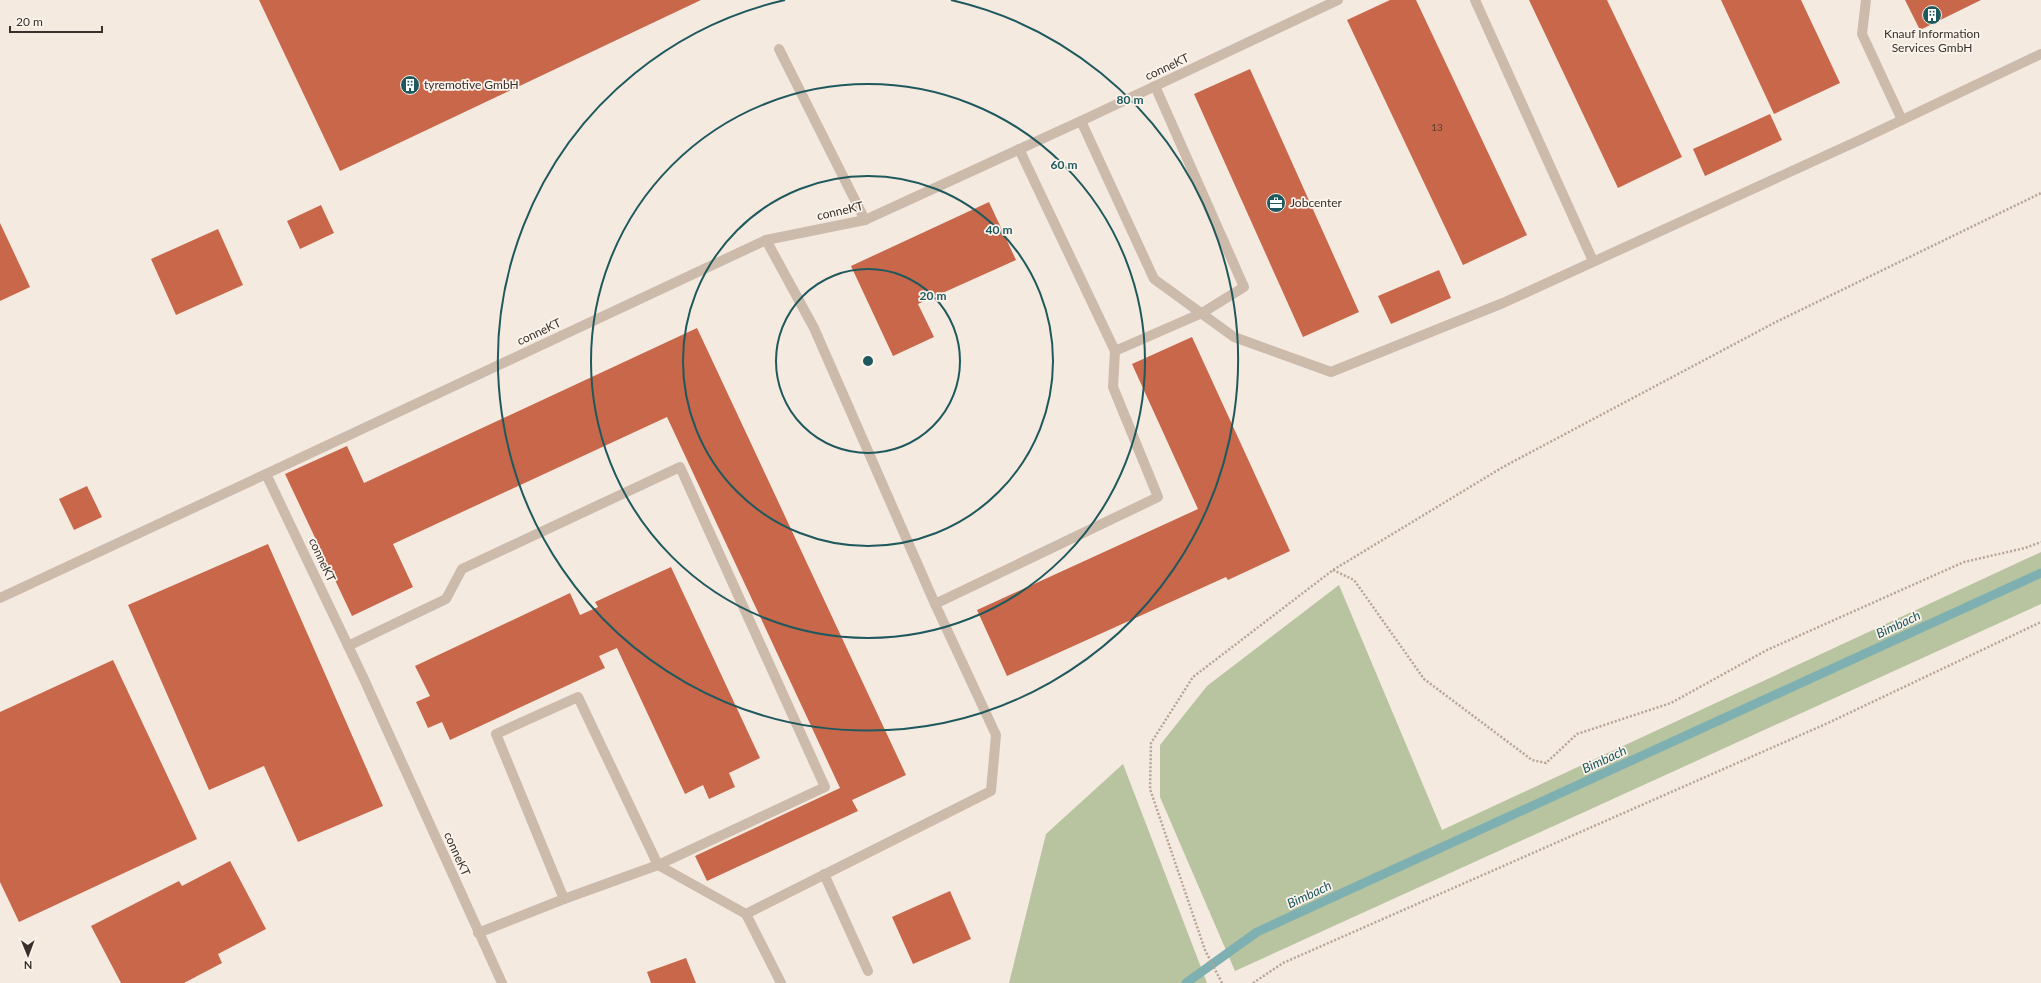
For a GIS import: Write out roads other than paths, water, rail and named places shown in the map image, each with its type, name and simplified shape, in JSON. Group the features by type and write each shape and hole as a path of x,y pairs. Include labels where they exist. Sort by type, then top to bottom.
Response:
{"street":[{"name":"conneKT","path":"502,983 348,646 266,474 766,240 864,220 1019,150 1338,0"},
{"path":"1475,0 1593,261"},
{"path":"1866,0 1862,34 1902,120"},
{"path":"779,49 864,220"},
{"path":"1081,121 1154,279 1234,336 1331,372 1502,302 1902,120 2041,54"},
{"path":"1115,351 1202,313 1244,288 1155,86"},
{"path":"935,604 1158,497 1113,387 1115,351 1019,150"},
{"path":"746,914 991,791 996,735 935,604 814,328 766,240"},
{"path":"348,646 446,599 462,569 680,467 825,788 658,866 564,899 478,933"},
{"path":"0,598 266,474"},
{"path":"564,899 496,734 578,697 658,866 746,914 781,983"},
{"path":"824,874 868,971"}],"waterway":[{"name":"Bimbach","path":"1186,983 1257,932 2041,573"}],"place":[{"name":"Knauf Information Services GmbH","path":"1932,15"},
{"name":"tyremotive GmbH","path":"410,85"},
{"name":"Jobcenter","path":"1276,203"}]}
